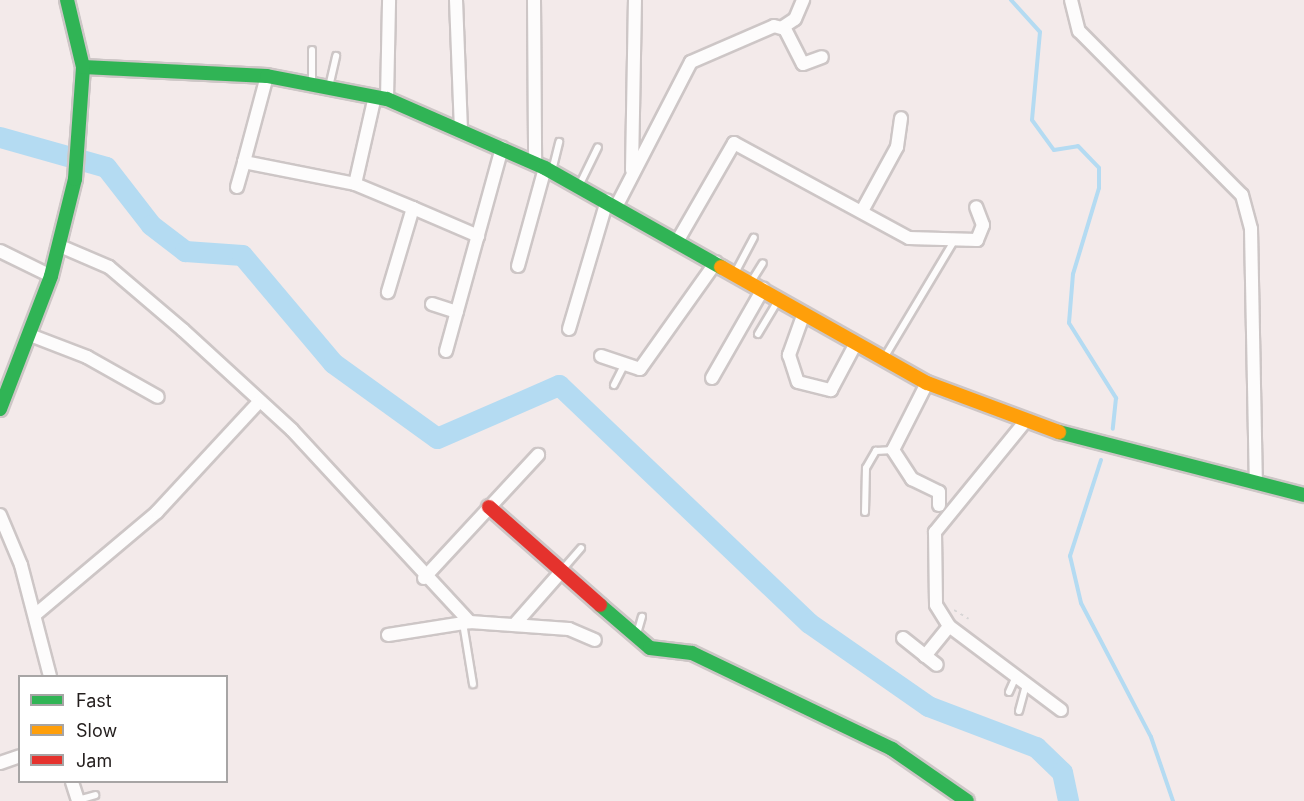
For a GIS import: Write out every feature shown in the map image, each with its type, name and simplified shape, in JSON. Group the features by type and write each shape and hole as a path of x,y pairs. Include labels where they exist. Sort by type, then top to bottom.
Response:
{"street":[{"path":"0,409 30,336 51,276 60,246 81,143 83,67 67,0"},
{"path":"355,184 381,98 389,0"},
{"path":"456,0 461,128"},
{"path":"518,266 544,167 534,0"},
{"path":"632,174 635,0"},
{"path":"568,329 611,204 632,174 687,66 774,26 783,27 795,19 803,0"},
{"path":"1071,0 1079,31 1242,195 1251,229 1256,483"},
{"path":"783,27 803,64 822,57"},
{"path":"83,67 267,76 381,98 461,128 544,167 678,240 927,384 1024,423 1304,495"},
{"path":"237,187 267,76"},
{"path":"862,211 897,147 901,118"},
{"path":"678,240 734,143 909,238 977,240 983,233 976,207"},
{"path":"446,351 502,148"},
{"path":"244,162 355,184 478,236"},
{"path":"387,291 413,208"},
{"path":"60,246 110,267 318,457 466,623"},
{"path":"0,251 51,276"},
{"path":"601,356 635,371 646,363 716,262"},
{"path":"712,378 757,286"},
{"path":"432,304 457,312"},
{"path":"804,313 789,355 798,382 831,390 856,343"},
{"path":"30,336 87,357 158,397"},
{"path":"927,384 893,450 912,479 939,492 939,505"},
{"path":"36,614 157,512 258,403"},
{"path":"1024,423 935,532 936,605 949,626 1061,710"},
{"path":"424,578 538,455"},
{"path":"489,507 560,573 650,648 692,653 892,749 967,801"},
{"path":"0,515 36,614 50,675"},
{"path":"515,624 560,573"},
{"path":"388,635 466,623 515,624 569,629 596,640"},
{"path":"925,656 949,626"},
{"path":"903,638 937,665"},
{"path":"0,763 18,757"},
{"path":"72,783 78,801"}],"lane":[{"path":"312,50 312,84"},
{"path":"329,87 336,56"},
{"path":"544,167 559,142"},
{"path":"579,186 598,147"},
{"path":"735,273 754,238"},
{"path":"884,359 954,241"},
{"path":"757,286 763,263"},
{"path":"758,334 779,299"},
{"path":"614,385 623,367"},
{"path":"865,512 866,468 876,451 893,450"},
{"path":"560,573 581,548"},
{"path":"640,640 642,617"},
{"path":"466,623 473,684"},
{"path":"1009,692 1016,675"},
{"path":"1019,711 1027,684"},
{"path":"78,801 95,795"}],"waterway":[{"path":"1011,0 1040,32 1032,120 1054,150 1078,146 1099,168 1099,188 1073,274 1069,323 1116,398 1113,429"},
{"path":"0,137 106,167 151,225 185,251 242,255 333,363 437,438 559,385 809,623 928,706 1036,747 1062,772 1068,801"},
{"path":"1101,460 1070,556 1081,603 1151,737 1173,801"}],"traffic: fast":[{"path":"0,409 51,276 75,179 83,67 67,0"},
{"path":"83,67 267,76 387,99 545,168 721,267"},
{"path":"1059,432 1304,495"},
{"path":"600,605 650,648 692,653 892,749 967,801"}],"traffic: slow":[{"path":"721,267 927,383 1059,432"}],"traffic: jam":[{"path":"489,507 600,605"}]}
